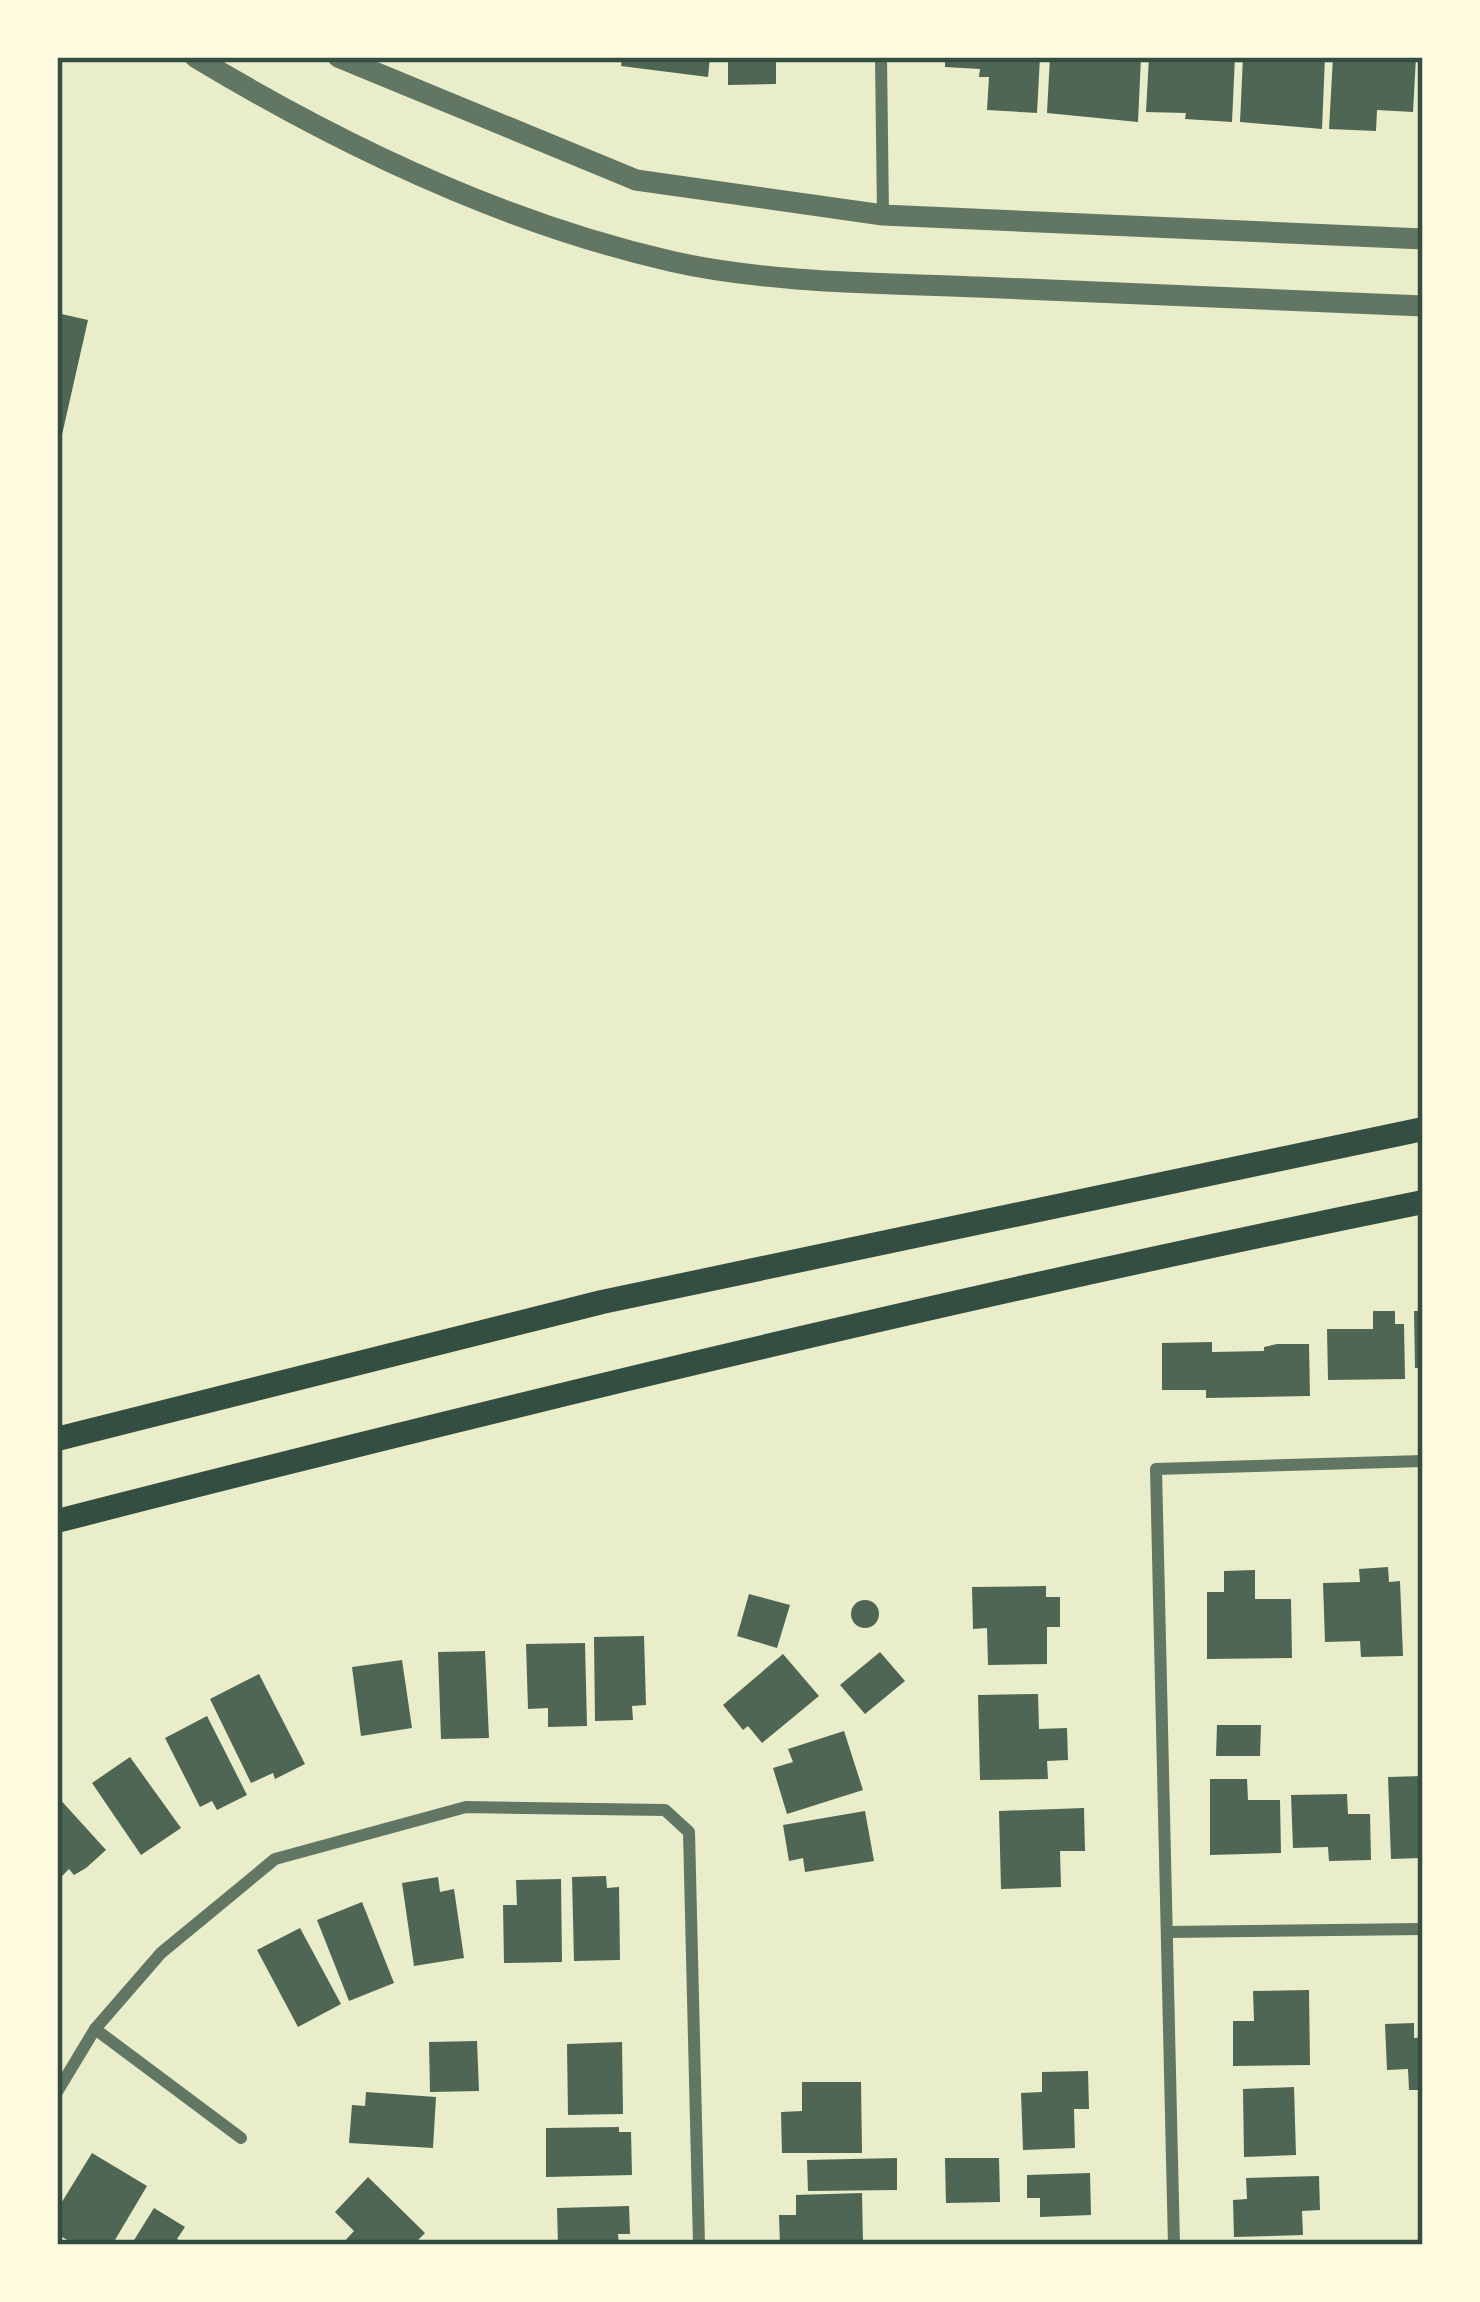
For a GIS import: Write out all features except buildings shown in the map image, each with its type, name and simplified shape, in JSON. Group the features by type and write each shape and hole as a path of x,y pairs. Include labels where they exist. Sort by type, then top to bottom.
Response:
{"main road":[{"path":"57,1439 602,1302 1423,1129"},
{"path":"57,1521 524,1402 1007,1290 1423,1202"}],"street":[{"path":"195,57 332,134 412,172 541,226 673,262 825,280 1423,306"},
{"path":"338,57 636,179 883,215 1423,239"},
{"path":"881,57 883,215"},
{"path":"1174,2245 1156,1469 1423,1460"},
{"path":"57,2092 95,2029 161,1953 275,1858 466,1807 665,1810 688,1832 699,2245"},
{"path":"1168,1932 1423,1929"},
{"path":"95,2029 241,2138"}]}
